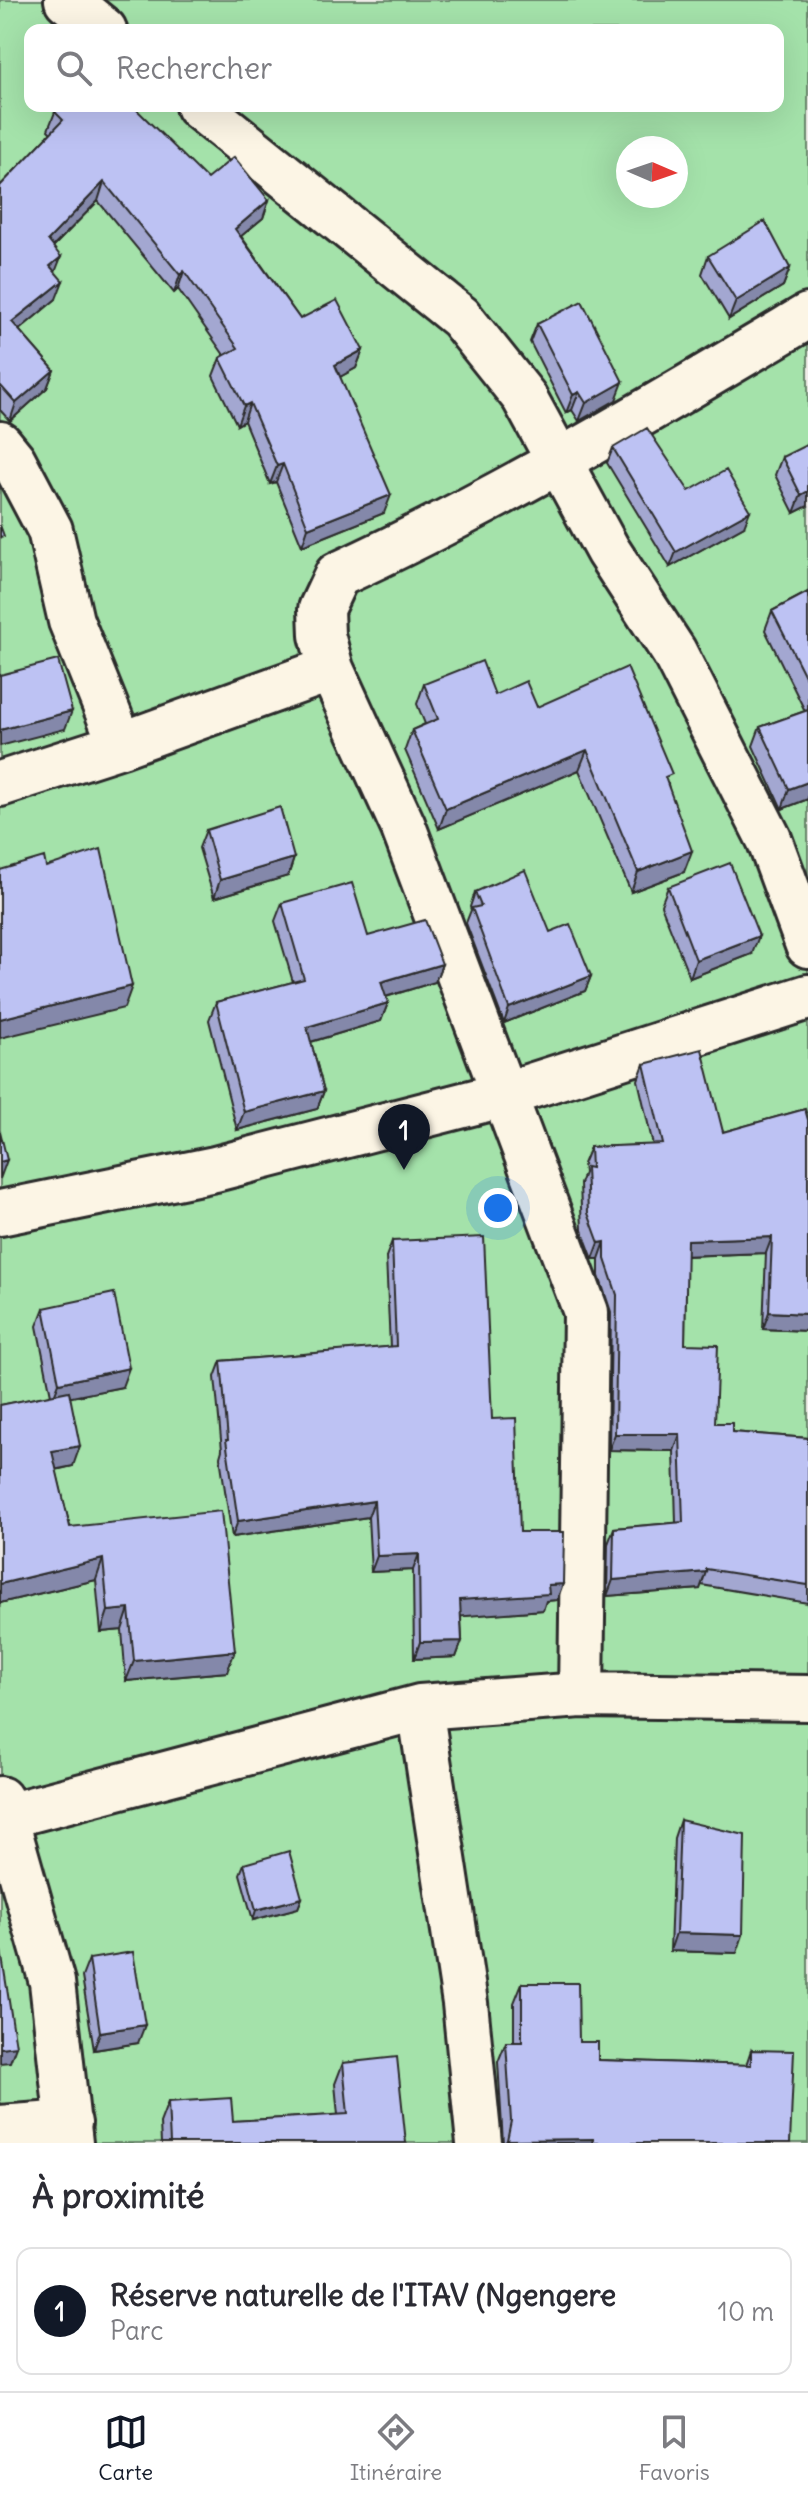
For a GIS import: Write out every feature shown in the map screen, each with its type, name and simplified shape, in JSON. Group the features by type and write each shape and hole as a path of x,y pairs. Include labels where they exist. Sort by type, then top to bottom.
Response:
{"street":[{"path":"67,0 97,24"},
{"path":"205,112 460,317 524,397 608,551 674,652 769,839 808,945"},
{"path":"581,1695 586,1312 403,826 331,669 322,635 321,609 337,575 560,463 808,316"},
{"path":"0,444 13,460 50,530 71,621 121,745"},
{"path":"0,784 121,745 331,669"},
{"path":"0,1213 215,1169 506,1094 808,997"},
{"path":"0,2128 70,2133 52,1982 3,1808 420,1707 581,1695 808,1698"},
{"path":"420,1707 465,2003 479,2143"}],"green space":[{"path":"0,0 808,0 808,2143 0,2143"}],"building":[{"path":"55,112 139,112 207,179 234,157 269,200 235,229 300,319 337,300 363,350 335,365 391,495 308,528 283,464 277,466 250,403 244,406 220,358 238,348 184,271 180,275 104,182 48,240 61,257 50,266 63,281 12,322 54,370 16,403 0,385 0,186 63,120"},
{"path":"765,221 790,268 736,301 708,256"},
{"path":"582,301 623,382 586,403 579,392 573,395 537,324"},
{"path":"647,428 689,491 726,470 750,511 676,552 613,448"},
{"path":"808,444 808,491 801,495 782,457"},
{"path":"808,592 808,682 772,611"},
{"path":"58,660 72,711 0,730 0,675"},
{"path":"482,661 495,695 526,681 537,707 627,667 672,774 665,777 692,851 638,872 587,750 446,809 412,730 438,719 424,684"},
{"path":"808,710 808,782 789,789 760,727"},
{"path":"280,807 294,858 220,880 206,830"},
{"path":"101,849 132,986 0,1019 0,870 44,857 46,867"},
{"path":"730,863 759,936 696,960 668,887"},
{"path":"525,870 550,932 570,924 591,976 509,1008 472,908 481,906 475,892"},
{"path":"352,883 368,936 425,920 442,964 381,982 388,1003 307,1027 324,1091 244,1112 216,1002 304,979 282,903"},
{"path":"702,1049 723,1132 805,1109 808,1120 808,1314 769,1312 772,1237 687,1240 685,1344 718,1345 715,1423 732,1423 732,1432 808,1438 808,1585 706,1569 706,1572 613,1580 614,1528 683,1522 680,1434 615,1434 617,1295 605,1259 605,1242 599,1243 588,1213 586,1167 591,1168 590,1147 663,1144 644,1064"},
{"path":"0,1131 7,1160 0,1162"},
{"path":"484,1237 492,1419 516,1418 520,1532 564,1532 563,1584 548,1585 549,1594 460,1600 462,1641 420,1642 419,1554 377,1556 374,1501 238,1521 226,1440 221,1361 396,1346 392,1241"},
{"path":"114,1293 129,1368 59,1383 44,1308"},
{"path":"69,1391 80,1446 52,1451 70,1527 221,1511 235,1651 134,1661 129,1609 108,1611 103,1559 0,1584 0,1405"},
{"path":"680,1820 745,1835 743,1935 676,1933"},
{"path":"289,1851 302,1898 256,1910 244,1864"},
{"path":"0,1944 16,2046 0,2048"},
{"path":"133,1952 145,2025 100,2032 89,1959"},
{"path":"522,1983 578,1983 579,2042 598,2042 598,2060 751,2065 751,2050 794,2051 790,2143 507,2140 511,2121 506,2042 522,2042"},
{"path":"397,2057 406,2143 170,2143 168,2102 231,2098 233,2121 348,2114 343,2063"}],"place":[{"name":"Réserve naturelle de l'ITAV (Ngengere","path":"404,1170"}]}
